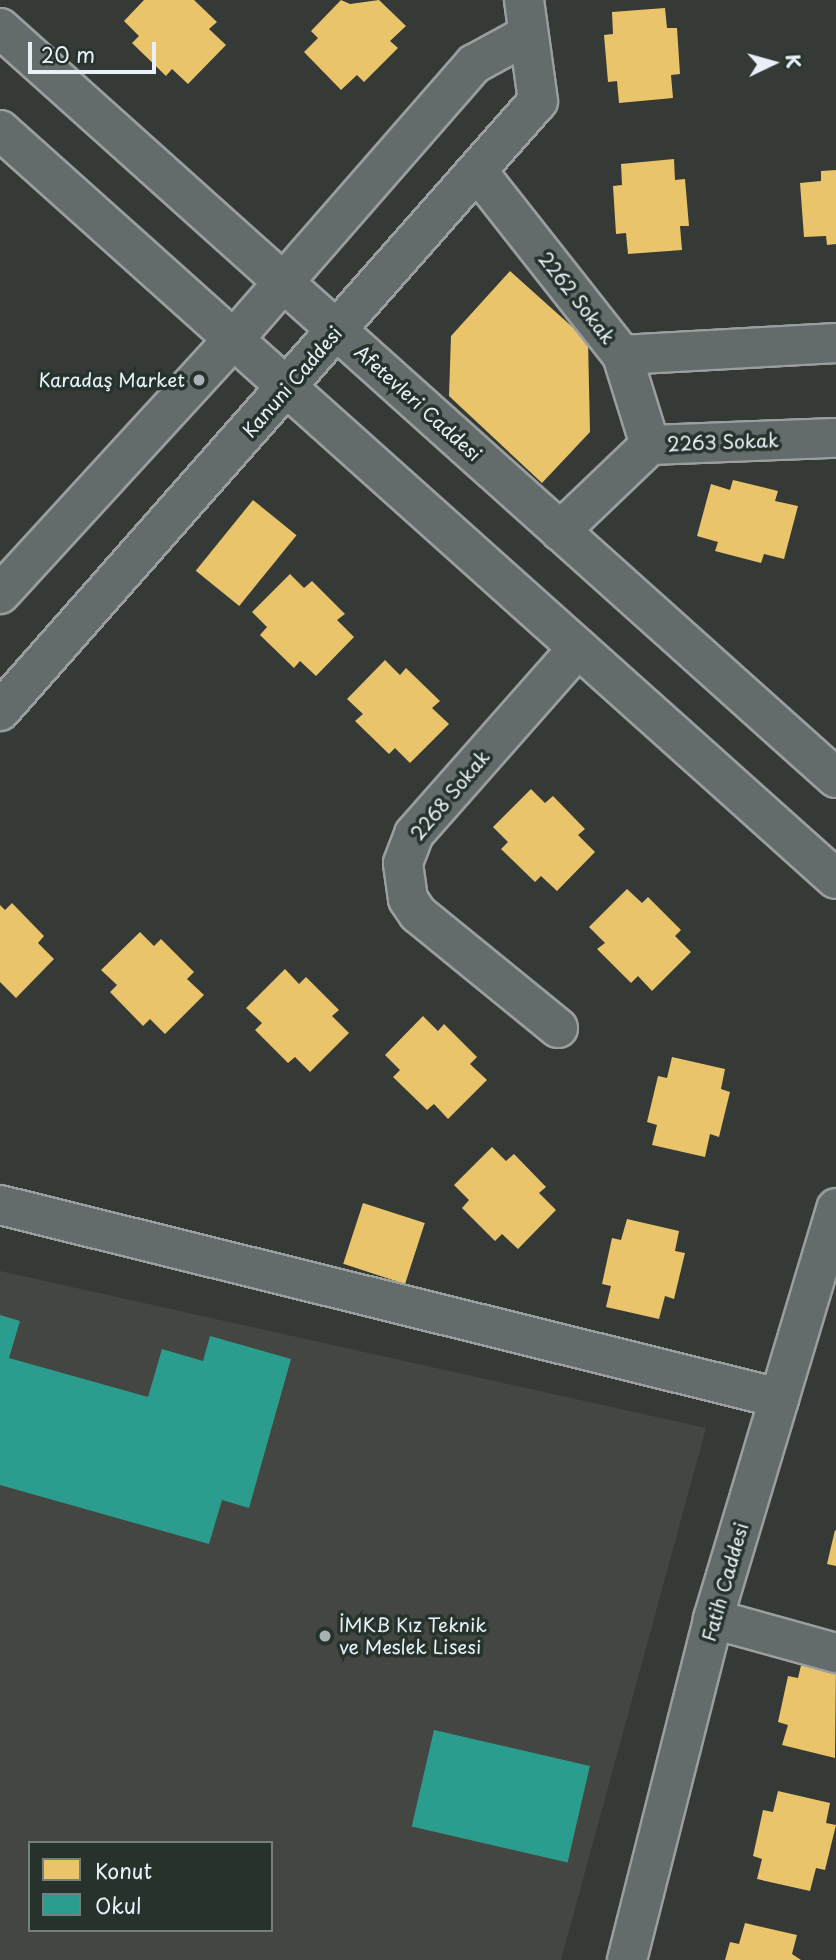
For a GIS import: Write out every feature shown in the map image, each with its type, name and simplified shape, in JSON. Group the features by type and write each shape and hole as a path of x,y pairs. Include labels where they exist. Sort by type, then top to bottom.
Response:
{"street":[{"name":"Kanuni Caddesi","path":"0,711 288,388 538,101 525,18"},
{"name":"Kanuni Caddesi","path":"0,594 234,339 474,64 525,18"},
{"name":"Afetevleri Caddesi","path":"0,28 836,778"},
{"path":"0,130 836,879"},
{"name":"2262 Sokak","path":"477,171 622,355 836,343"},
{"path":"622,355 650,444"},
{"name":"2263 Sokak","path":"560,531 650,444 836,438"},
{"name":"2268 Sokak","path":"558,1028 418,914 403,881 402,863 406,848 423,822 578,649"},
{"path":"0,1205 779,1398"},
{"name":"Fatih Caddesi","path":"627,1960 713,1619 836,1208"},
{"path":"713,1619 836,1653"}],"shaded area":[{"name":"İMKB Kız Teknik ve Meslek Lisesi","path":"0,1271 706,1428 561,1960 0,1960"}],"building: Konut":[{"path":"144,0 194,0 217,22 209,29 226,45 188,84 172,69 166,76 132,43 139,36 124,21"},
{"path":"341,0 350,4 379,0 406,26 390,41 398,48 364,82 357,75 341,90 304,52 318,38 311,31"},
{"path":"665,8 667,28 677,28 680,74 671,75 673,98 619,103 617,81 608,82 604,35 613,34 612,12"},
{"path":"674,159 675,180 685,179 689,226 680,226 682,250 628,254 626,233 616,234 613,186 622,185 621,164"},
{"path":"836,170 836,244 827,245 826,236 804,237 800,183 821,181 821,171"},
{"path":"510,271 588,341 590,432 542,483 449,396 451,336"},
{"path":"733,480 778,491 775,501 798,506 784,559 764,554 761,563 715,551 718,542 697,536 711,484 730,490"},
{"path":"253,500 297,535 239,606 196,571"},
{"path":"290,574 304,588 312,581 345,614 337,620 354,637 316,676 300,661 294,668 260,635 267,627 252,612"},
{"path":"385,660 400,675 406,668 440,701 432,708 449,724 410,763 395,748 389,754 355,721 363,714 347,699"},
{"path":"531,789 545,803 553,796 585,829 578,835 595,852 557,891 541,876 535,882 501,849 508,842 493,827"},
{"path":"627,889 642,903 648,897 681,930 675,936 691,952 652,991 638,976 631,983 597,949 605,943 589,927"},
{"path":"12,903 44,936 38,943 54,959 16,998 0,982 0,905 5,910"},
{"path":"140,932 154,946 161,939 194,972 187,979 204,995 165,1034 150,1019 143,1026 110,992 117,985 101,970"},
{"path":"285,969 299,984 306,977 339,1010 332,1016 349,1033 310,1072 295,1057 288,1063 255,1030 262,1023 246,1008"},
{"path":"423,1016 438,1031 444,1024 477,1057 470,1064 487,1080 448,1119 434,1104 427,1110 393,1077 400,1070 385,1055"},
{"path":"672,1057 725,1069 721,1089 730,1092 719,1137 710,1134 705,1157 652,1145 657,1125 647,1122 658,1076 667,1078"},
{"path":"492,1147 506,1161 514,1154 546,1187 539,1193 556,1210 518,1249 502,1234 495,1241 462,1208 469,1200 454,1185"},
{"path":"363,1203 425,1223 405,1284 343,1264"},
{"path":"627,1219 679,1231 675,1251 685,1253 674,1299 665,1296 659,1319 606,1307 611,1286 602,1284 612,1238 621,1240"},
{"path":"836,1531 836,1566 827,1564"},
{"path":"803,1657 836,1664 835,1758 782,1745 788,1725 778,1722 788,1676 798,1678"},
{"path":"778,1791 830,1803 826,1823 836,1825 825,1870 816,1868 810,1891 757,1879 762,1859 753,1856 763,1810 773,1812"},
{"path":"745,1923 797,1935 792,1954 801,1960 725,1960 730,1942 739,1944"}],"building: Okul":[{"path":"0,1315 20,1321 9,1358 148,1397 162,1349 203,1361 210,1336 291,1359 249,1508 222,1500 209,1544 0,1485"},
{"path":"434,1730 590,1766 568,1862 412,1826"}],"place":[{"name":"Karadaş Market","path":"199,380"},
{"name":"İMKB Kız Teknik ve Meslek Lisesi","path":"325,1636"}]}
